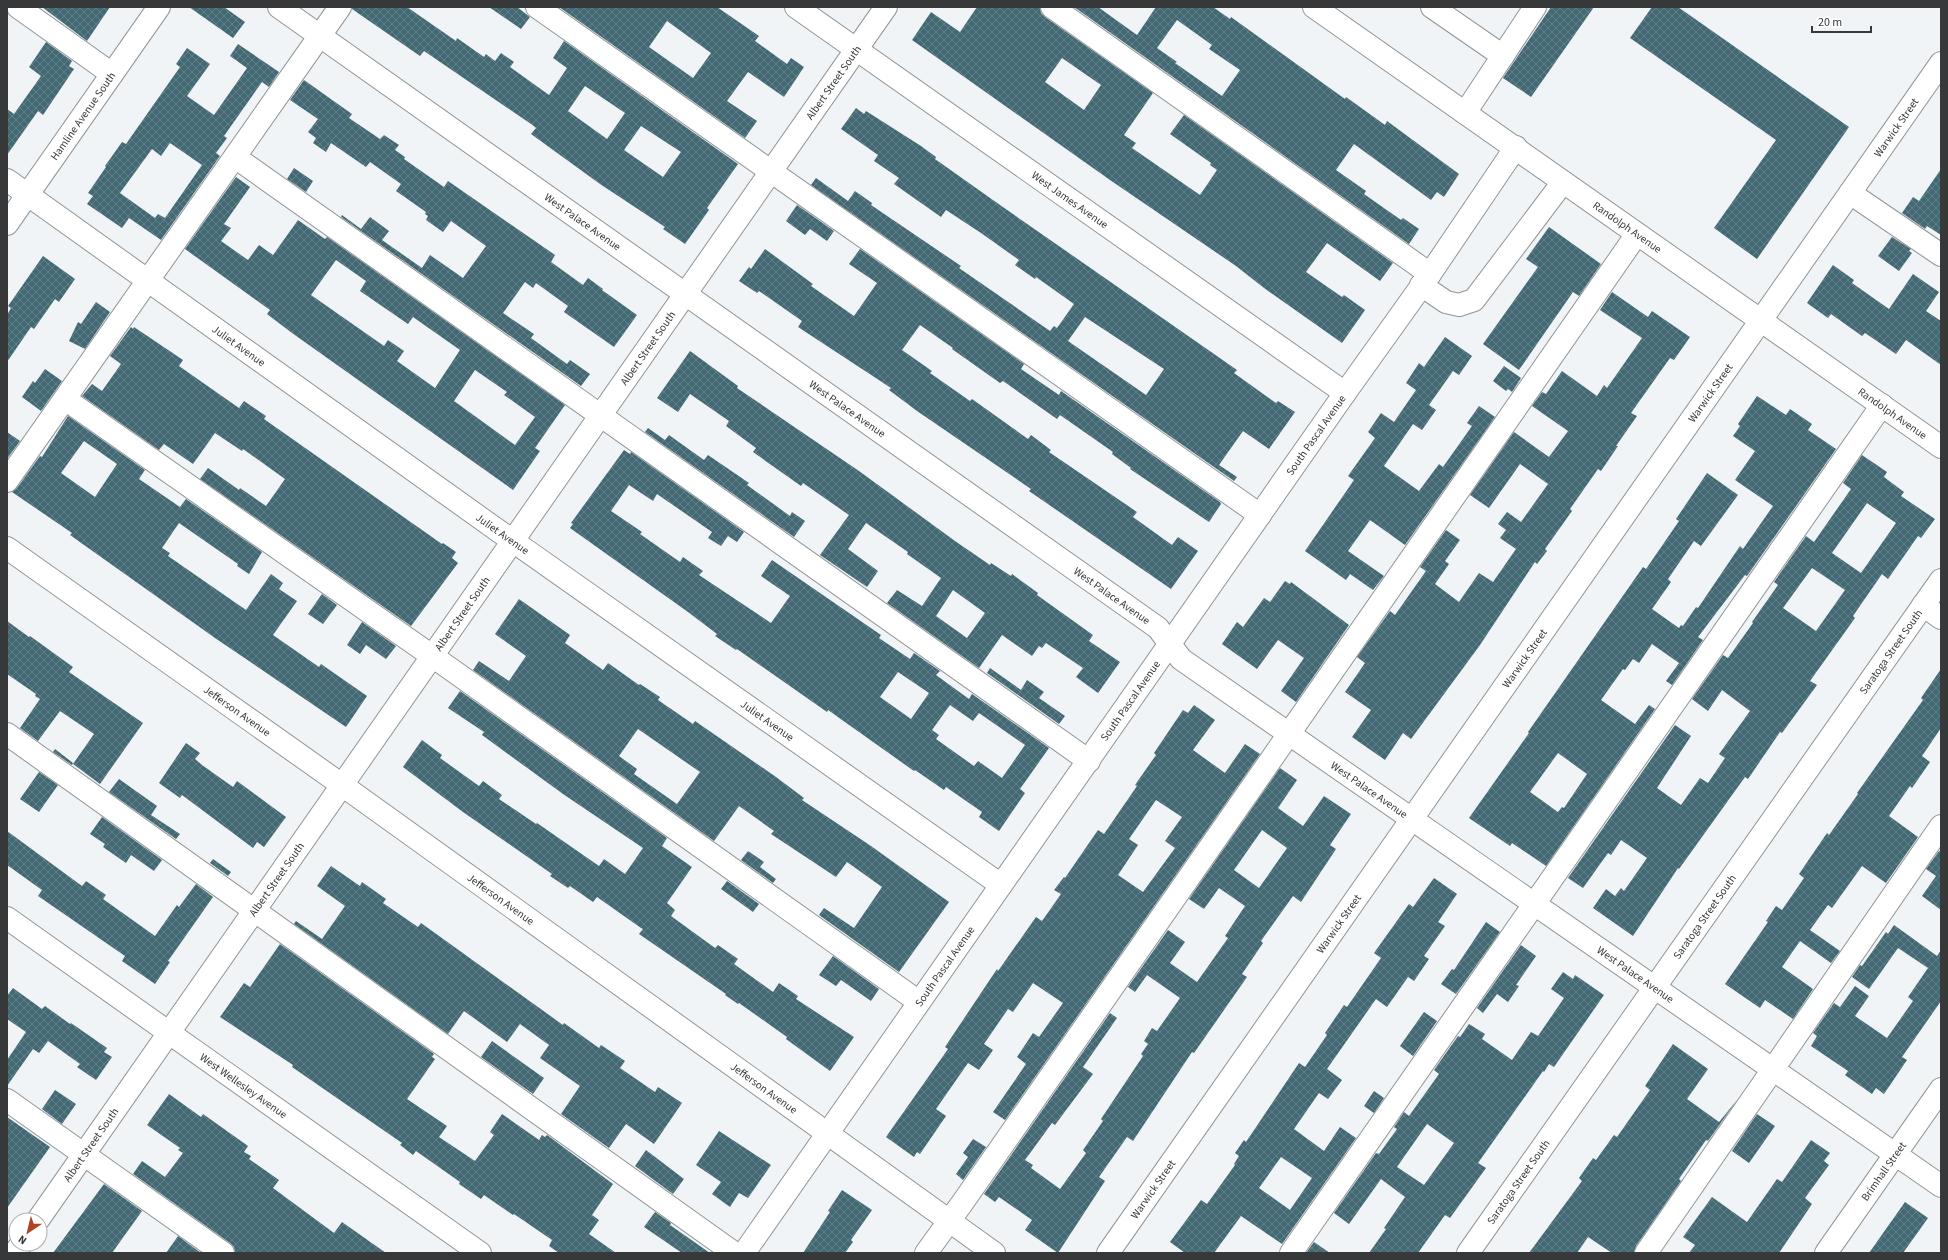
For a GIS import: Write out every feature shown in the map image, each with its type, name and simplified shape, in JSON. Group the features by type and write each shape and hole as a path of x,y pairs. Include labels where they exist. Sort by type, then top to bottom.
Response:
{"street":[{"path":"18,7 112,74"},
{"name":"Hamline Avenue South","path":"7,224 159,7"},
{"name":"West Palace Avenue","path":"279,7 1158,628 1181,659 1941,1186"},
{"path":"7,481 340,7"},
{"path":"537,7 1260,515"},
{"name":"West James Avenue","path":"796,7 1345,393"},
{"name":"Albert Street South","path":"44,1212 886,7"},
{"path":"1052,7 1426,280 1446,302 1459,305 1474,300 1563,182"},
{"name":"Randolph Avenue","path":"1314,7 1516,147 1563,182 1941,447"},
{"path":"1432,7 1503,56"},
{"path":"1465,112 1535,7"},
{"name":"Warwick Street","path":"1108,1253 1941,64"},
{"name":"South Pascal Avenue","path":"744,1253 1001,885 1089,762 1345,393 1426,280 1498,176 1516,147"},
{"path":"235,157 1089,762"},
{"name":"Juliet Avenue","path":"7,180 513,541 1001,885"},
{"path":"1850,193 1941,255"},
{"path":"926,1253 950,1221 1637,234"},
{"path":"65,399 432,656 919,1002"},
{"path":"1291,1253 1882,405"},
{"name":"Jefferson Avenue","path":"7,548 342,785 994,1253"},
{"name":"Saratoga Street South","path":"1468,1253 1941,580"},
{"path":"1923,605 1941,618"},
{"path":"7,734 734,1253"},
{"path":"1646,1253 1941,826"},
{"name":"West Wellesley Avenue","path":"7,918 480,1253"},
{"name":"Brimhall Street","path":"1826,1253 1941,1089"},
{"path":"7,1100 223,1253"}],"building":[{"path":"42,7 110,7 87,41"},
{"path":"189,7 224,7 245,22 233,38"},
{"path":"352,7 407,7 456,41 457,38 484,57 486,54 495,61 501,53 514,62 510,67 549,95 567,68 553,58 564,41 738,164 707,208 709,210 685,244 663,229 665,227 600,184 531,134 536,128 531,124 424,51 420,56 352,9","holes":["585,86 625,113 607,139 568,111","641,126 681,152 663,177 624,150"]},
{"path":"489,7 517,7 530,17 521,29"},
{"path":"559,7 717,7 759,36 755,41 787,64 791,58 804,67 784,97 748,72 727,101 757,121 745,138","holes":["667,21 711,53 693,78 649,47"]},
{"path":"977,7 1040,7 1041,13 1045,17 1153,93 1124,135 1136,143 1132,148 1200,195 1217,170 1210,165 1211,163 1170,134 1184,115 1393,263 1380,281 1327,243 1306,272 1342,297 1344,295 1365,310 1342,343 1264,288 1236,266 1110,180 912,40 931,12 960,32","holes":["1062,58 1101,85 1084,110 1045,82"]},
{"path":"1074,7 1098,7 1137,35 1156,7 1213,7 1230,19 1231,17 1345,99 1346,97 1385,125 1387,121 1459,174 1444,197 1437,192 1431,200 1354,144 1336,170 1366,191 1364,194 1401,220 1403,218 1419,229 1409,244","holes":["1177,20 1212,45 1209,49 1240,70 1222,96 1175,63 1177,62 1157,48"]},
{"path":"1551,7 1594,7 1531,97 1503,78"},
{"path":"1652,7 1678,7 1849,127 1757,259 1714,228 1776,140 1630,38"},
{"path":"46,42 72,61 69,66 74,69 43,115 38,111 7,155 7,109 14,114 41,76 29,67"},
{"path":"238,44 279,72 269,87 262,82 224,136 227,138 216,153 220,156 161,240 129,218 122,228 87,204 93,196 88,193 106,167 105,166 122,142 126,144 180,67 176,64 187,48 210,64 187,96 214,115 247,68 230,56","holes":["170,143 202,165 165,218 158,214 155,218 120,193 152,149 161,156"]},
{"path":"304,80 352,114 349,118 380,139 384,135 399,145 395,150 405,157 404,159 444,187 448,181 555,255 551,262 583,285 588,278 637,315 614,347 564,312 568,306 536,283 533,288 525,282 503,313 534,334 531,338 567,364 570,360 590,374 581,386 341,217 342,215 361,229 370,217 389,231 382,240 422,268 430,255 463,278 486,246 451,221 443,232 426,220 428,216 425,214 426,212 396,191 401,184 370,162 366,167 331,143 326,152 313,143 316,138 308,132 318,119 290,100"},
{"path":"856,108 864,114 866,111 921,146 936,157 935,159 1237,370 1234,373 1276,403 1278,401 1295,412 1269,449 1243,431 1219,465 1237,477 1234,481 811,185 816,178 848,201 855,191 872,203 871,205 961,266 959,268 1050,331 1054,326 1057,328 1074,304 1036,277 1035,279 1015,265 1019,260 981,233 946,210 941,217 894,184 899,178 874,161 878,155 841,129","holes":["1085,317 1164,369 1146,395 1068,341"]},
{"path":"294,168 313,181 306,192 287,179"},
{"path":"1941,169 1941,235 1927,226 1925,229 1902,213 1913,197 1919,201"},
{"path":"236,177 250,187 224,224 231,228 221,241 248,260 259,245 273,255 298,220 325,239 327,237 565,405 535,448 540,451 513,490 292,333 267,314 270,310 185,249","holes":["336,260 366,281 360,291 408,324 413,317 460,350 435,388 397,361 404,351 388,340 384,346 311,295","475,370 507,392 504,395 535,417 515,445 454,401"]},
{"path":"797,205 834,231 827,241 810,229 805,235 786,221"},
{"path":"1549,227 1601,264 1579,296 1573,292 1519,370 1483,344 1538,267 1526,259"},
{"path":"1892,237 1911,249 1909,251 1912,253 1899,271 1878,256"},
{"path":"765,249 813,284 811,286 854,316 877,283 849,264 860,249 1024,364 1021,369 1059,395 1061,391 1220,502 1221,504 1209,522 1130,469 1131,468 1112,454 1113,452 1060,415 1057,419 1003,381 1000,383 920,325 902,350 932,371 930,373 970,401 972,399 1028,439 1031,435 1051,450 1049,452 1137,512 1133,517 1172,545 1178,537 1198,551 1171,589 1029,491 1031,489 917,411 889,390 891,388 798,327 802,321 759,291 757,293 739,281 749,267 751,269"},
{"path":"43,256 75,279 59,302 55,299 34,329 31,327 7,362 7,315 11,308 8,306"},
{"path":"1833,265 1854,280 1852,283 1889,309 1913,274 1939,292 1926,311 1941,321 1941,365 1906,340 1896,354 1865,333 1862,336 1831,314 1828,318 1807,303"},
{"path":"1612,292 1648,317 1652,311 1690,337 1674,360 1670,358 1631,413 1637,416 1616,446 1618,446 1601,471 1598,469 1570,509 1572,511 1545,549 1547,551 1537,564 1535,562 1480,645 1411,739 1403,733 1385,760 1352,737 1371,710 1345,692 1365,663 1357,657 1390,611 1395,615 1426,571 1420,567 1446,530 1460,540 1445,561 1449,564 1435,584 1459,602 1479,573 1493,582 1516,549 1500,538 1506,530 1498,524 1507,512 1521,522 1548,484 1520,464 1489,508 1470,495 1514,432 1549,457 1568,431 1532,406 1542,392 1546,394 1562,371 1597,396 1604,385 1607,388 1642,338 1600,310"},
{"path":"96,302 110,312 85,349 69,341 78,322 81,324"},
{"path":"131,327 133,329 134,327 183,360 179,366 239,408 244,401 266,416 264,419 442,544 443,543 456,552 452,558 458,563 411,626 200,479 208,468 239,490 240,488 266,506 285,479 243,449 242,451 215,433 193,464 164,444 159,450 82,396 92,384 102,391 121,364 110,356"},
{"path":"1445,337 1472,356 1459,375 1453,371 1429,405 1436,410 1422,430 1413,424 1384,466 1419,491 1439,464 1443,467 1472,426 1467,423 1479,406 1495,417 1405,545 1370,520 1348,551 1384,576 1373,590 1350,574 1346,580 1305,551 1354,480 1348,476 1375,438 1368,432 1381,413 1394,422 1416,390 1406,383 1419,363 1424,367"},
{"path":"690,351 738,386 737,388 859,471 955,541 990,565 991,563 1011,576 1012,574 1038,593 1037,595 1093,635 1089,641 1120,662 1098,693 1076,677 1083,668 1046,643 1042,648 1039,646 1032,656 1002,635 979,668 887,603 897,590 922,606 941,578 907,554 908,552 866,523 848,549 878,571 867,587 820,555 849,515 803,483 801,486 753,452 756,448 726,426 729,421 690,394 678,412 657,398","holes":["953,590 985,613 967,638 936,616"]},
{"path":"1504,366 1521,378 1512,392 1508,389 1506,391 1493,381"},
{"path":"45,369 62,381 41,411 22,397 33,381 35,383"},
{"path":"1757,396 1786,415 1790,409 1812,424 1808,430 1836,449 1747,576 1745,575 1698,637 1703,640 1672,685 1666,681 1679,663 1652,644 1639,663 1633,659 1625,670 1623,669 1601,700 1635,724 1649,705 1655,709 1546,866 1512,843 1510,846 1469,818 1643,567 1646,569 1679,521 1676,519 1707,473 1738,495 1701,546 1694,541 1668,579 1671,582 1652,609 1679,628 1681,625 1683,626 1696,607 1698,608 1740,546 1743,549 1773,506 1735,480 1755,451 1733,436 1740,426 1738,424","holes":["1558,753 1587,774 1564,808 1562,807 1558,812 1530,792"]},
{"path":"68,416 145,470 139,479 180,507 186,499 262,552 249,574 237,566 238,564 179,523 162,548 170,553 168,556 246,610 271,574 283,583 279,589 297,601 273,635 319,667 321,664 367,696 346,727 215,638 70,535 72,533 12,492 17,488 40,456 42,457","holes":["84,441 117,464 95,497 61,473"]},
{"path":"648,428 665,440 669,435 704,460 708,455 749,483 747,485 790,516 792,512 805,521 794,537 645,432"},
{"path":"7,432 20,441 7,459"},
{"path":"624,450 630,454 631,452 744,532 737,542 728,536 721,546 708,538 712,532 657,494 653,501 629,485 611,511 642,532 640,534 680,562 683,557 703,571 699,575 771,623 790,596 761,576 772,560 881,635 879,638 910,659 914,653 940,671 936,675 969,699 972,694 1049,748 1020,789 1025,793 999,831 979,817 982,812 946,787 944,790 915,770 914,771 828,710 827,712 737,649 736,650 715,636 717,634 688,612 570,528 573,524 571,523","holes":["898,672 929,693 911,719 880,697","950,705 973,721 979,713 1025,745 1002,778 978,761 974,766 936,739 939,735 932,730"]},
{"path":"1862,455 1887,472 1884,477 1904,492 1901,496 1935,519 1921,538 1918,536 1888,579 1882,574 1853,616 1855,618 1810,681 1817,685 1782,733 1780,732 1748,779 1745,777 1679,869 1678,868 1633,936 1593,908 1606,889 1615,896 1621,888 1624,891 1647,858 1621,840 1611,855 1608,853 1583,888 1568,878 1675,725 1691,736 1657,788 1681,805 1700,778 1708,783 1725,758 1719,754 1750,711 1722,690 1708,711 1692,699 1723,655 1728,658 1753,623 1752,622 1778,585 1774,582 1806,536 1814,542 1851,489 1843,483","holes":["1867,503 1896,523 1861,573 1832,553","1812,568 1845,590 1816,631 1783,608"]},
{"path":"1285,581 1290,584 1291,582 1349,625 1296,702 1281,691 1304,658 1278,640 1257,669 1222,644 1237,622 1243,627 1264,598 1270,602"},
{"path":"322,594 337,605 323,624 308,614"},
{"path":"519,599 570,635 565,643 603,670 608,663 639,685 640,684 660,697 658,700 693,724 695,721 776,777 804,798 802,800 871,846 949,902 899,972 819,915 824,908 854,928 882,887 847,862 836,877 771,834 774,831 739,806 714,841 473,670 479,661 509,681 526,656 495,634","holes":["638,729 700,772 677,804 634,774 637,769 619,756"]},
{"path":"7,621 73,667 69,672 143,723 100,784 73,764 94,734 60,711 38,741 20,728 40,699 35,696 36,694 7,674"},
{"path":"362,622 396,646 386,659 366,645 360,654 347,645"},
{"path":"990,668 1021,690 1027,680 1044,692 1039,698 1065,716 1059,724 987,673"},
{"path":"1941,669 1941,728 1922,756 1930,762 1912,788 1910,786 1889,816 1918,837 1886,883 1862,866 1832,908 1828,905 1810,930 1840,951 1831,963 1800,941 1782,967 1813,989 1793,1019 1765,1000 1760,1008 1725,984 1768,922 1766,921 1776,906 1782,910 1804,878 1799,874 1827,833 1829,835 1858,794 1857,793 1923,700 1921,698"},
{"path":"460,691 667,838 662,846 692,867 667,903 675,910 671,916 715,948 718,945 738,959 734,964 773,992 779,983 798,996 796,999 854,1037 830,1071 786,1039 787,1037 639,934 643,929 597,897 593,902 570,886 568,888 550,876 552,874 463,812 403,767 422,740 442,755 440,758 479,786 483,781 502,795 499,799 536,824 537,823 599,866 604,859 625,874 643,848 563,794 482,735 484,732 448,708"},
{"path":"1194,705 1215,720 1193,750 1225,773 1245,744 1260,754 1005,1120 993,1112 1026,1064 1017,1057 1033,1033 1039,1037 1063,1003 1033,983 1013,1012 1008,1009 984,1044 993,1050 979,1070 968,1063 936,1109 946,1116 920,1154 917,1152 914,1157 886,1137 948,1049 945,1047 997,969 998,971 1036,917 1042,921 1061,894 1054,890 1064,877 1065,878 1098,830 1104,834 1137,786 1135,785 1156,755 1154,753 1183,710 1188,713","holes":["1156,800 1182,817 1165,841 1175,848 1143,892 1118,875 1138,845 1129,839"]},
{"path":"186,743 200,753 195,759 202,765 233,787 237,781 286,817 264,847 257,842 253,848 182,795 180,798 159,783"},
{"path":"55,749 73,763 72,765 53,752"},
{"path":"1280,768 1297,780 1278,808 1303,826 1324,796 1351,814 1330,845 1336,849 1301,902 1293,896 1261,941 1263,943 1242,974 1247,977 1194,1053 1192,1052 1133,1141 1127,1137 1099,1177 1105,1181 1058,1253 1025,1230 1032,1220 999,1197 995,1202 984,1194 1110,1013 1117,1018 1083,1067 1093,1074 1055,1125 1052,1123 1025,1160 1033,1165 1031,1168 1060,1189 1086,1153 1083,1150 1103,1121 1101,1119 1143,1056 1141,1054 1148,1044 1144,1041 1152,1028 1157,1031 1180,998 1147,975 1135,992 1128,987 1168,930 1185,942 1170,963 1197,982 1228,938 1225,936 1245,906 1219,888 1204,909 1189,899","holes":["1262,830 1287,848 1259,888 1234,870"]},
{"path":"39,772 58,785 39,812 20,799"},
{"path":"119,779 157,806 151,815 180,834 176,839 109,792"},
{"path":"102,817 162,860 154,871 131,855 126,863 103,847 105,844 90,834"},
{"path":"7,831 82,886 86,881 106,895 103,899 155,936 177,905 179,907 196,884 213,897 168,961 170,962 155,984 122,961 125,956 38,896 42,890 7,865"},
{"path":"748,851 764,862 760,867 776,879 773,883 741,860"},
{"path":"1939,851 1941,852 1941,910 1922,896 1936,876 1926,869"},
{"path":"213,859 231,872 228,876 210,863"},
{"path":"331,866 360,886 362,882 386,899 383,903 418,927 421,923 563,1025 564,1023 599,1048 601,1045 625,1061 620,1068 655,1092 658,1087 682,1103 654,1144 626,1124 609,1148 561,1114 580,1086 540,1058 549,1045 520,1024 507,1042 464,1011 448,1034 294,924 296,921 322,939 345,906 317,886"},
{"path":"1434,878 1457,894 1438,922 1445,926 1424,956 1429,959 1414,981 1408,977 1387,1007 1376,999 1327,1069 1342,1080 1328,1099 1319,1093 1294,1129 1324,1151 1340,1127 1356,1138 1282,1244 1241,1216 1214,1253 1185,1253 1170,1242 1201,1200 1207,1204 1235,1165 1234,1164 1239,1156 1235,1153 1244,1140 1246,1142 1299,1063 1305,1067 1327,1035 1325,1033 1344,1005 1347,1007 1381,958 1374,953 1409,904 1413,907","holes":["1281,1157 1312,1178 1290,1210 1259,1188"]},
{"path":"727,881 759,904 753,912 721,889"},
{"path":"1486,922 1500,932 1456,994 1441,984 1452,969 1454,970"},
{"path":"1894,925 1937,956 1941,950 1941,1001 1902,1057 1907,1060 1884,1094 1876,1088 1872,1094 1845,1075 1848,1071 1811,1046 1817,1036 1813,1033 1834,1003 1840,1007 1855,986 1869,996 1855,1016 1887,1038 1913,1001 1908,997 1928,968 1898,948 1869,989 1852,977 1860,965 1862,966 1886,932 1888,934"},
{"path":"280,944 434,1054 432,1057 435,1059 407,1099 447,1126 439,1137 475,1161 494,1135 490,1132 502,1114 539,1140 542,1135 545,1137 547,1135 613,1184 592,1215 599,1220 589,1234 616,1253 559,1253 549,1246 552,1240 484,1195 481,1199 459,1184 460,1182 416,1151 413,1155 400,1145 402,1143 292,1067 293,1065 220,1017 244,983 250,987"},
{"path":"1521,945 1536,956 1516,985 1519,986 1508,1002 1497,994 1483,1013 1477,1008"},
{"path":"833,956 879,989 871,1001 841,980 836,986 819,975"},
{"path":"1563,972 1573,979 1575,975 1604,995 1554,1067 1549,1064 1544,1072 1543,1071 1478,1163 1486,1168 1450,1218 1445,1215 1418,1253 1369,1253 1386,1229 1384,1228 1405,1197 1381,1179 1349,1224 1334,1213 1376,1153 1379,1154 1397,1129 1394,1127 1404,1112 1409,1116 1439,1074 1434,1070 1458,1036 1460,1037 1469,1024 1485,1034 1482,1039 1512,1060 1531,1032 1538,1036 1564,998 1551,989","holes":["1427,1124 1454,1143 1424,1185 1397,1167"]},
{"path":"13,988 42,1009 45,1006 107,1048 104,1052 112,1057 96,1080 77,1067 80,1064 48,1041 39,1053 33,1049 7,1086 7,1060 26,1032 7,1019 7,996"},
{"path":"1424,1012 1437,1021 1413,1056 1400,1046"},
{"path":"492,1041 544,1078 533,1094 481,1057"},
{"path":"1673,1044 1708,1069 1687,1099 1719,1122 1737,1100 1708,1141 1706,1140 1679,1179 1681,1181 1636,1246 1634,1253 1612,1253 1588,1237 1577,1253 1529,1253 1582,1181 1579,1178 1593,1158 1596,1160 1614,1135 1617,1137 1650,1090 1645,1086"},
{"path":"55,1090 76,1104 62,1124 42,1109"},
{"path":"1374,1091 1384,1098 1374,1113 1364,1106"},
{"path":"169,1094 201,1117 203,1114 248,1146 244,1152 251,1156 249,1159 279,1180 273,1188 334,1233 342,1222 386,1253 235,1253 234,1247 230,1243 133,1174 142,1161 165,1177 183,1153 178,1150 180,1148 147,1125"},
{"path":"1757,1114 1775,1126 1749,1163 1732,1151"},
{"path":"7,1117 50,1147 7,1208"},
{"path":"719,1131 771,1165 748,1198 739,1193 730,1207 712,1194 721,1182 696,1165"},
{"path":"973,1139 986,1147 963,1180 956,1174 968,1157 963,1153"},
{"path":"1811,1140 1830,1153 1824,1161 1829,1165 1805,1198 1812,1204 1779,1253 1689,1253 1695,1245 1683,1237 1712,1197 1747,1222 1777,1179 1782,1182"},
{"path":"646,1150 684,1179 673,1194 635,1166"},
{"path":"104,1184 142,1211 112,1253 53,1253"},
{"path":"842,1190 872,1210 851,1240 853,1242 845,1253 803,1253 830,1212 828,1211"},
{"path":"1905,1202 1928,1218 1903,1253 1869,1253"},
{"path":"655,1212 671,1223 670,1225 710,1253 682,1253 644,1227"},
{"path":"178,1236 201,1253 166,1253"},
{"path":"1314,1242 1330,1253 1306,1253"}]}
